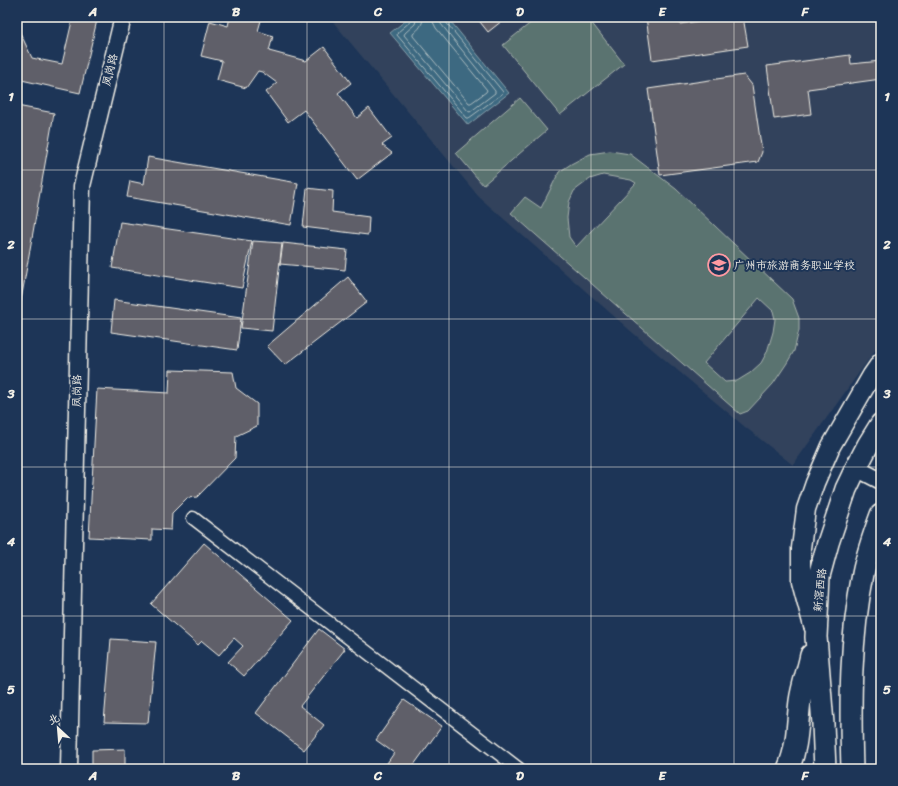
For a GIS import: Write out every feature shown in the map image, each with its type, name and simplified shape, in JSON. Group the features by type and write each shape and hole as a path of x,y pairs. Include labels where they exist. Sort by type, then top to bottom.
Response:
{"highway":[{"name":"新滘西路","path":"825,769 816,637 819,576 828,543 846,490 868,445 881,424"},
{"path":"852,769 851,732 854,631 863,573 870,546 881,515"},
{"path":"788,769 795,748 800,700 816,637"},
{"path":"851,732 865,769"}],"main road":[{"path":"816,637 802,581 800,548 806,509 830,446 881,362"}],"street":[{"name":"凤岗路","path":"69,769 82,186 123,17"},
{"path":"856,468 881,481"},
{"path":"193,518 519,769"}],"shaded area":[{"name":"广州市旅游商务职业学校","path":"329,17 881,17 881,342 793,465 745,427 633,333 479,197"}],"green space":[{"path":"538,17 587,17 624,64 560,115 503,45"},
{"path":"520,98 547,130 483,185 456,153"},
{"path":"610,151 630,154 676,189 792,299 799,318 799,330 794,351 773,384 748,411 740,414 511,213 525,197 541,208 559,172 590,154","holes":["603,175 631,180 636,183 576,247 569,237 567,218 569,202 574,191 590,179","759,298 773,311 775,319 767,352 761,363 750,373 737,381 725,382 704,363"]}],"water":[{"path":"410,17 447,17 509,93 468,125 390,33"}],"building":[{"path":"73,17 85,17 97,20 80,93 17,79 17,26 32,58 62,64"},
{"path":"230,17 262,17 258,31 273,36 269,51 306,61 324,47 351,83 338,93 357,118 369,108 392,138 382,145 392,153 357,180 304,110 288,122 266,92 277,83 262,72 258,71 246,88 217,80 222,61 201,56 210,21 228,26"},
{"path":"476,17 507,17 488,32"},
{"path":"646,17 679,17 680,24 725,17 743,17 748,46 652,60"},
{"path":"850,55 851,64 881,61 881,79 808,89 811,114 774,119 767,66"},
{"path":"744,75 752,85 762,152 758,162 660,175 648,89"},
{"path":"17,106 54,113 17,323"},
{"path":"148,157 298,183 291,225 127,197 130,181 144,184"},
{"path":"307,188 333,191 332,212 369,217 368,235 303,227"},
{"path":"120,222 252,241 242,288 112,268"},
{"path":"253,241 282,243 272,331 241,328"},
{"path":"283,243 347,250 345,270 280,264"},
{"path":"348,277 367,302 285,365 267,346"},
{"path":"114,300 241,318 237,350 111,332"},
{"path":"170,370 233,372 236,388 257,404 257,426 236,436 235,458 197,497 187,498 172,513 171,530 152,529 152,540 89,537 97,389 169,393"},
{"path":"204,543 293,620 244,676 228,662 243,646 234,638 219,655 202,641 198,645 151,604"},
{"path":"319,629 345,649 300,706 324,725 304,750 256,713"},
{"path":"111,639 156,642 148,723 104,722"},
{"path":"404,700 442,726 411,769 383,769 394,753 376,740"},
{"path":"125,749 125,769 92,769 92,750"}],"place":[{"name":"广州市旅游商务职业学校","path":"719,265"}]}
